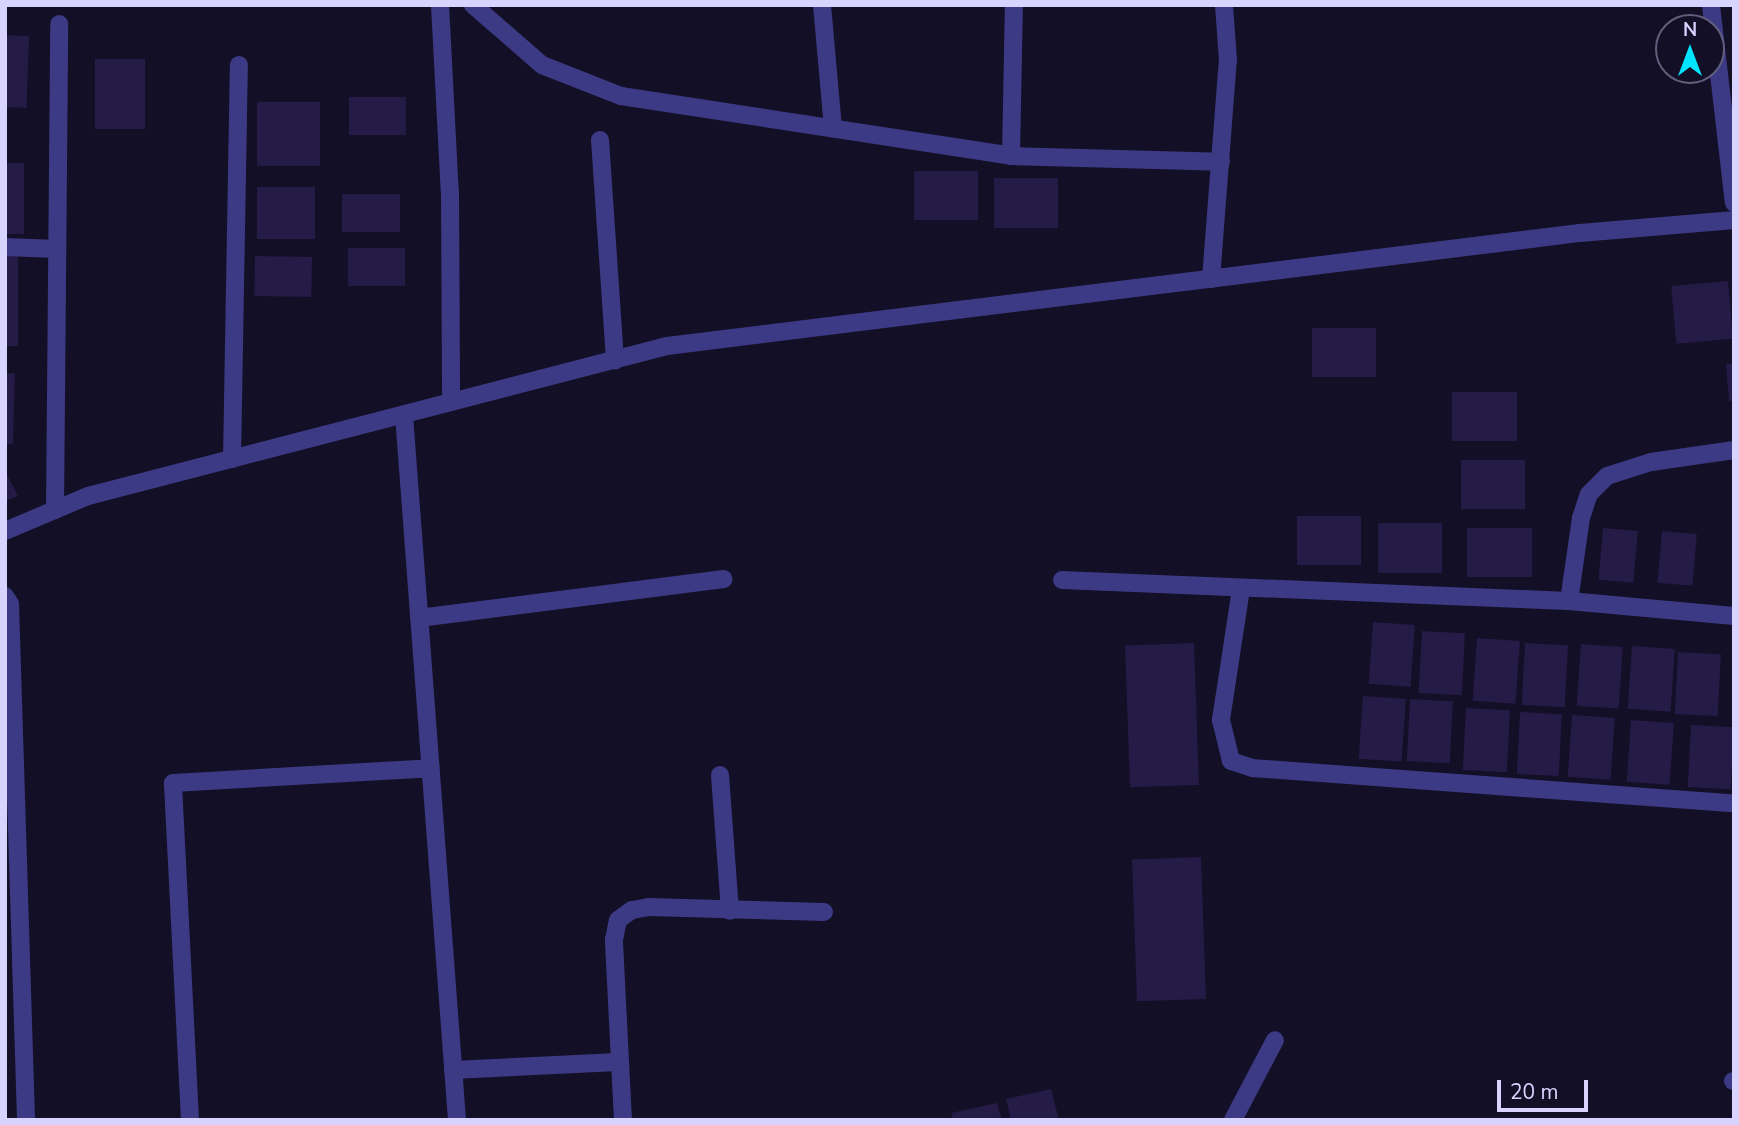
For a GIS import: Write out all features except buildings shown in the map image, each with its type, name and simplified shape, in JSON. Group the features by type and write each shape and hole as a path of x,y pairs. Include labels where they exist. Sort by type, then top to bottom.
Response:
{"street":[{"path":"440,5 450,193 451,402"},
{"path":"473,5 542,65 621,96 1012,156 1221,162"},
{"path":"822,5 833,129"},
{"path":"1012,156 1014,5"},
{"path":"1211,279 1228,60 1224,5"},
{"path":"1711,5 1734,203"},
{"path":"55,510 59,24"},
{"path":"232,459 239,65"},
{"path":"600,140 615,360"},
{"path":"5,531 88,496 667,346 1580,233 1734,220"},
{"path":"5,247 57,250"},
{"path":"404,415 457,1120"},
{"path":"1569,601 1581,518 1589,494 1607,476 1651,462 1734,450"},
{"path":"419,618 724,579"},
{"path":"1062,580 1569,601 1734,616"},
{"path":"1241,589 1221,720 1231,761 1252,768 1734,803"},
{"path":"5,596 10,604 26,1120"},
{"path":"190,1120 173,783 430,768"},
{"path":"720,775 730,911"},
{"path":"623,1120 614,940 618,920 632,910 649,908 824,912"},
{"path":"1233,1120 1275,1040"},
{"path":"453,1070 618,1062"}]}
